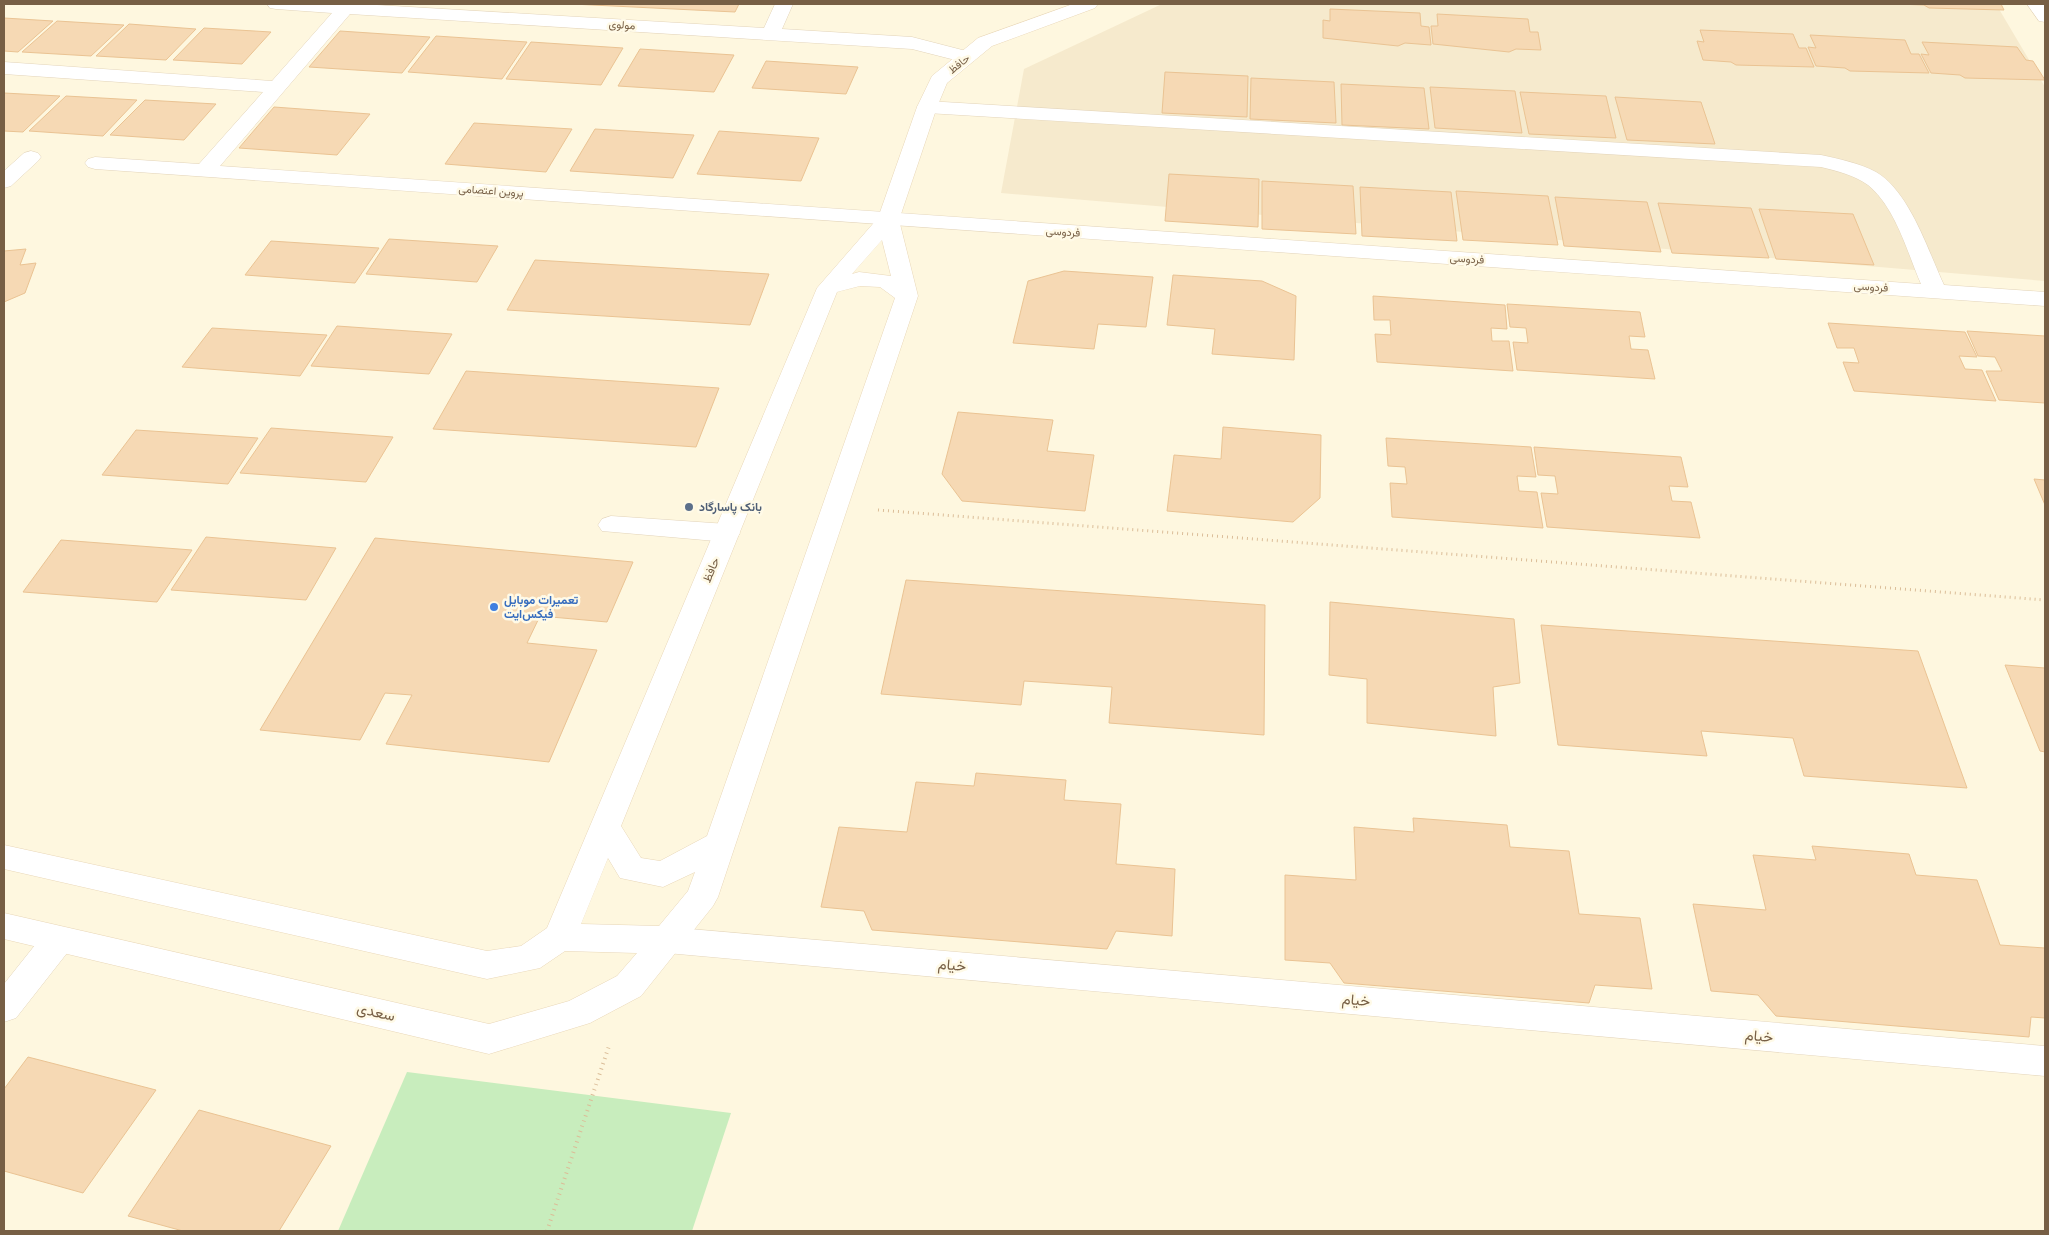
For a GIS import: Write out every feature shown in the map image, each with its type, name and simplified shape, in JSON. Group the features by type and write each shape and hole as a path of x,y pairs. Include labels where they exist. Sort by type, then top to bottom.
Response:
{"street":[{"name":"مولوی","path":"276,4 346,8 426,8 770,35 912,43 967,57"},
{"path":"770,35 784,4"},
{"name":"حافظ","path":"560,937 828,288 888,220 927,108 939,80 985,42 1089,4"},
{"path":"2036,4 2045,17"},
{"path":"204,171 346,8"},
{"path":"4,68 278,87"},
{"path":"927,108 1821,161 1860,171 1877,182 1890,195 1936,291"},
{"path":"4,155 31,157 4,182"},
{"name":"پروین اعتصامی","path":"95,163 888,220"},
{"path":"605,826 630,869 663,874 719,844 907,296 888,220"},
{"name":"فردوسی","path":"888,220 2045,299"},
{"path":"828,288 859,279 886,281 907,296"},
{"path":"611,525 727,532"},
{"name":"سعدی","path":"4,926 489,1039 578,1013 628,986 702,897 719,844"},
{"path":"4,857 487,964 528,958 560,937"},
{"name":"خیام","path":"560,937 667,940 2045,1060"},
{"path":"4,1008 58,939"}],"path":[{"path":"835,506 2045,600"},
{"path":"547,1231 628,986"}],"shaded area":[{"path":"1162,4 1996,4 2045,87 2045,281 1001,193 1024,69"}],"green space":[{"path":"407,1072 731,1113 692,1231 338,1231"}],"building":[{"path":"572,4 739,4 735,12"},
{"path":"1897,4 2001,4 2004,10 1929,8 1924,5"},
{"path":"1330,9 1420,13 1421,26 1429,27 1431,45 1405,43 1398,46 1323,38 1323,20 1330,21"},
{"path":"1437,14 1528,19 1530,32 1538,32 1541,50 1516,49 1509,52 1433,44 1431,26 1438,26"},
{"path":"4,18 53,21 18,52 4,51"},
{"path":"57,21 124,25 91,56 22,52"},
{"path":"129,24 196,29 166,60 96,56"},
{"path":"204,28 271,32 242,64 173,60"},
{"path":"1700,30 1793,34 1799,48 1806,48 1814,67 1736,65 1731,62 1703,60 1697,41 1704,42"},
{"path":"340,31 430,37 402,73 309,67"},
{"path":"1810,35 1905,40 1911,54 1919,54 1929,73 1850,71 1845,68 1816,66 1808,47 1816,48"},
{"path":"436,36 527,42 502,79 408,72"},
{"path":"531,42 623,48 601,85 506,79"},
{"path":"1922,42 2017,47 2026,60 2033,61 2045,80 1965,78 1960,75 1931,73 1921,54 1929,55"},
{"path":"640,49 734,55 714,92 618,86"},
{"path":"766,61 858,67 846,94 752,88"},
{"path":"1165,72 1248,76 1247,117 1162,113"},
{"path":"1251,78 1334,82 1336,123 1250,119"},
{"path":"1341,84 1424,88 1429,129 1342,125"},
{"path":"1430,87 1515,91 1522,133 1435,128"},
{"path":"1520,92 1606,96 1616,138 1529,134"},
{"path":"4,93 60,96 23,132 4,131"},
{"path":"66,96 137,100 103,136 29,131"},
{"path":"1615,97 1701,102 1715,144 1627,140"},
{"path":"145,100 216,104 184,140 110,135"},
{"path":"274,107 370,114 337,155 239,148"},
{"path":"474,123 572,129 546,172 445,164"},
{"path":"595,129 694,135 673,178 570,171"},
{"path":"719,131 819,138 801,181 697,174"},
{"path":"1169,174 1259,179 1258,227 1165,221"},
{"path":"1262,181 1353,186 1356,234 1262,229"},
{"path":"1360,187 1451,192 1457,241 1362,236"},
{"path":"1456,191 1548,196 1558,245 1463,240"},
{"path":"1555,197 1647,202 1661,252 1564,246"},
{"path":"1658,203 1751,208 1769,258 1672,253"},
{"path":"1759,209 1853,214 1874,265 1776,259"},
{"path":"389,239 498,246 477,282 366,274"},
{"path":"271,241 379,248 355,283 245,275"},
{"path":"26,249 20,265 36,263 25,293 4,302 4,251"},
{"path":"535,260 769,274 750,325 507,310"},
{"path":"1064,271 1153,277 1146,327 1098,324 1094,349 1013,343 1028,281"},
{"path":"1173,275 1262,281 1296,296 1294,360 1212,354 1215,329 1167,325"},
{"path":"1373,296 1505,305 1507,329 1491,328 1492,341 1509,341 1513,371 1377,362 1375,334 1391,335 1390,320 1374,320"},
{"path":"1507,304 1640,312 1645,337 1629,336 1631,349 1648,350 1655,379 1517,370 1513,342 1528,343 1526,328 1510,327"},
{"path":"1828,323 1965,332 1977,357 1959,356 1965,369 1982,370 1996,401 1854,391 1843,362 1859,363 1854,348 1837,348"},
{"path":"337,326 452,334 429,374 311,366"},
{"path":"212,328 327,335 300,376 182,367"},
{"path":"1967,331 2045,336 2045,403 1999,400 1986,371 2002,371 1995,357 1978,356"},
{"path":"466,371 719,388 696,447 433,429"},
{"path":"958,412 1053,420 1047,451 1094,455 1085,511 962,501 942,474"},
{"path":"1223,427 1321,435 1320,498 1293,522 1167,511 1174,455 1221,459"},
{"path":"271,428 393,437 366,482 240,473"},
{"path":"136,430 258,438 228,484 102,475"},
{"path":"1386,438 1531,447 1536,477 1517,476 1519,491 1537,492 1543,528 1392,517 1390,483 1407,484 1405,467 1388,466"},
{"path":"1534,447 1681,457 1688,487 1669,486 1672,501 1691,502 1700,538 1547,527 1541,493 1558,494 1555,476 1538,475"},
{"path":"2034,479 2045,480 2045,505"},
{"path":"206,537 336,548 306,600 171,590"},
{"path":"375,538 633,562 607,622 540,616 527,643 597,650 549,762 386,744 412,695 385,693 360,740 260,730"},
{"path":"61,540 192,550 157,602 23,592"},
{"path":"906,580 1265,605 1264,735 1109,723 1112,687 1024,681 1021,705 881,694"},
{"path":"1330,602 1514,619 1520,683 1493,687 1496,736 1367,723 1367,679 1329,675"},
{"path":"1541,625 1918,651 1967,788 1804,776 1793,738 1701,731 1707,756 1558,745"},
{"path":"2005,665 2045,668 2045,752 2040,751"},
{"path":"976,773 1066,780 1064,800 1121,804 1116,864 1175,869 1172,936 1116,931 1107,949 872,930 864,911 821,907 839,827 907,832 916,782 974,786"},
{"path":"1413,818 1507,825 1510,847 1569,851 1579,914 1640,918 1652,989 1595,985 1589,1003 1344,983 1330,963 1285,960 1285,875 1356,880 1354,827 1414,832"},
{"path":"1812,846 1909,854 1916,875 1977,880 2000,945 2045,948 2045,1018 2031,1017 2029,1037 1776,1016 1758,995 1711,991 1693,904 1766,910 1753,855 1816,860"},
{"path":"28,1057 156,1090 83,1193 4,1171 4,1089"},
{"path":"199,1110 331,1146 279,1231 183,1231 128,1216"}],"place":[{"name":"بانک پاسارگاد","path":"689,507"},
{"name":"تعمیرات موبایل فیکس‌ایت","path":"494,607"}]}
